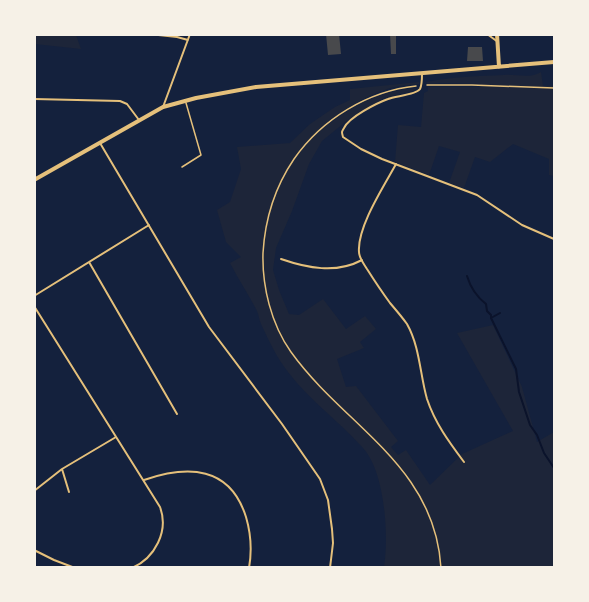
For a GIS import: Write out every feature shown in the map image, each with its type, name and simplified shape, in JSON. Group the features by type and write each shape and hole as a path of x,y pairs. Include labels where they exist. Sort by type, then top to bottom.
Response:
{"main road":[{"path":"497,34 498,67"},
{"path":"34,180 163,107 185,101 256,87 555,62"}],"street":[{"path":"149,34 188,40"},
{"path":"163,107 190,34"},
{"path":"487,34 498,42"},
{"path":"422,73 421,86 416,92 389,98 358,115 344,126 343,137 382,159 477,195 522,225 555,239"},
{"path":"34,99 120,101 127,104 139,120"},
{"path":"100,143 209,327 320,478 328,500 332,529 330,567"},
{"path":"396,164 372,209 362,233 359,250 362,260 412,335 430,408 438,425 464,462"},
{"path":"34,296 149,225"},
{"path":"281,259 319,268 346,266 362,260"},
{"path":"89,262 177,414"},
{"path":"34,306 160,507 163,519 161,536 156,546 139,566 132,567"},
{"path":"34,491 62,469 116,437"},
{"path":"62,469 69,492"},
{"path":"144,480 168,473 187,472 207,474 226,484 242,504 249,529 251,546 249,567"},
{"path":"34,550 75,567"}],"lane":[{"path":"182,167 201,155 185,101"}],"path":[{"path":"441,567 430,518 415,488 387,451 305,370 290,350 275,322 263,275 266,224 273,200 287,169 300,150 332,119 354,105 392,90 421,86 555,88"}],"shaded area":[{"path":"34,35 76,35 81,49 35,44"},
{"path":"541,72 543,86 554,86 554,176 549,175 549,159 513,144 490,162 475,157 464,188 449,183 460,152 439,146 429,175 395,162 398,125 421,127 424,93 428,91 428,87 480,87 481,84 427,84 426,82 474,76 528,76"},
{"path":"419,82 419,84 390,88 371,95 328,121 330,123 360,104 382,95 417,88 384,98 349,119 322,141 309,164 276,248 273,270 289,314 299,315 323,299 346,329 365,316 376,329 360,342 364,348 337,359 346,387 356,386 398,441 391,447 398,455 406,450 430,485 462,454 513,431 457,333 493,325 522,387 537,442 554,432 554,567 384,567 386,539 384,505 381,488 370,459 354,438 306,392 284,367 267,337 257,311 230,263 241,257 226,242 217,210 230,202 241,169 237,147 290,143 310,124 350,100 350,89"}],"building":[{"path":"326,34 339,34 341,54 328,55"},
{"path":"390,34 396,34 396,54 391,54"},
{"path":"468,47 482,47 483,61 467,61"}],"waterway":[{"path":"467,276 474,291 486,304 487,311 516,369 519,392 530,425 554,468"},
{"path":"491,318 500,313"}]}
